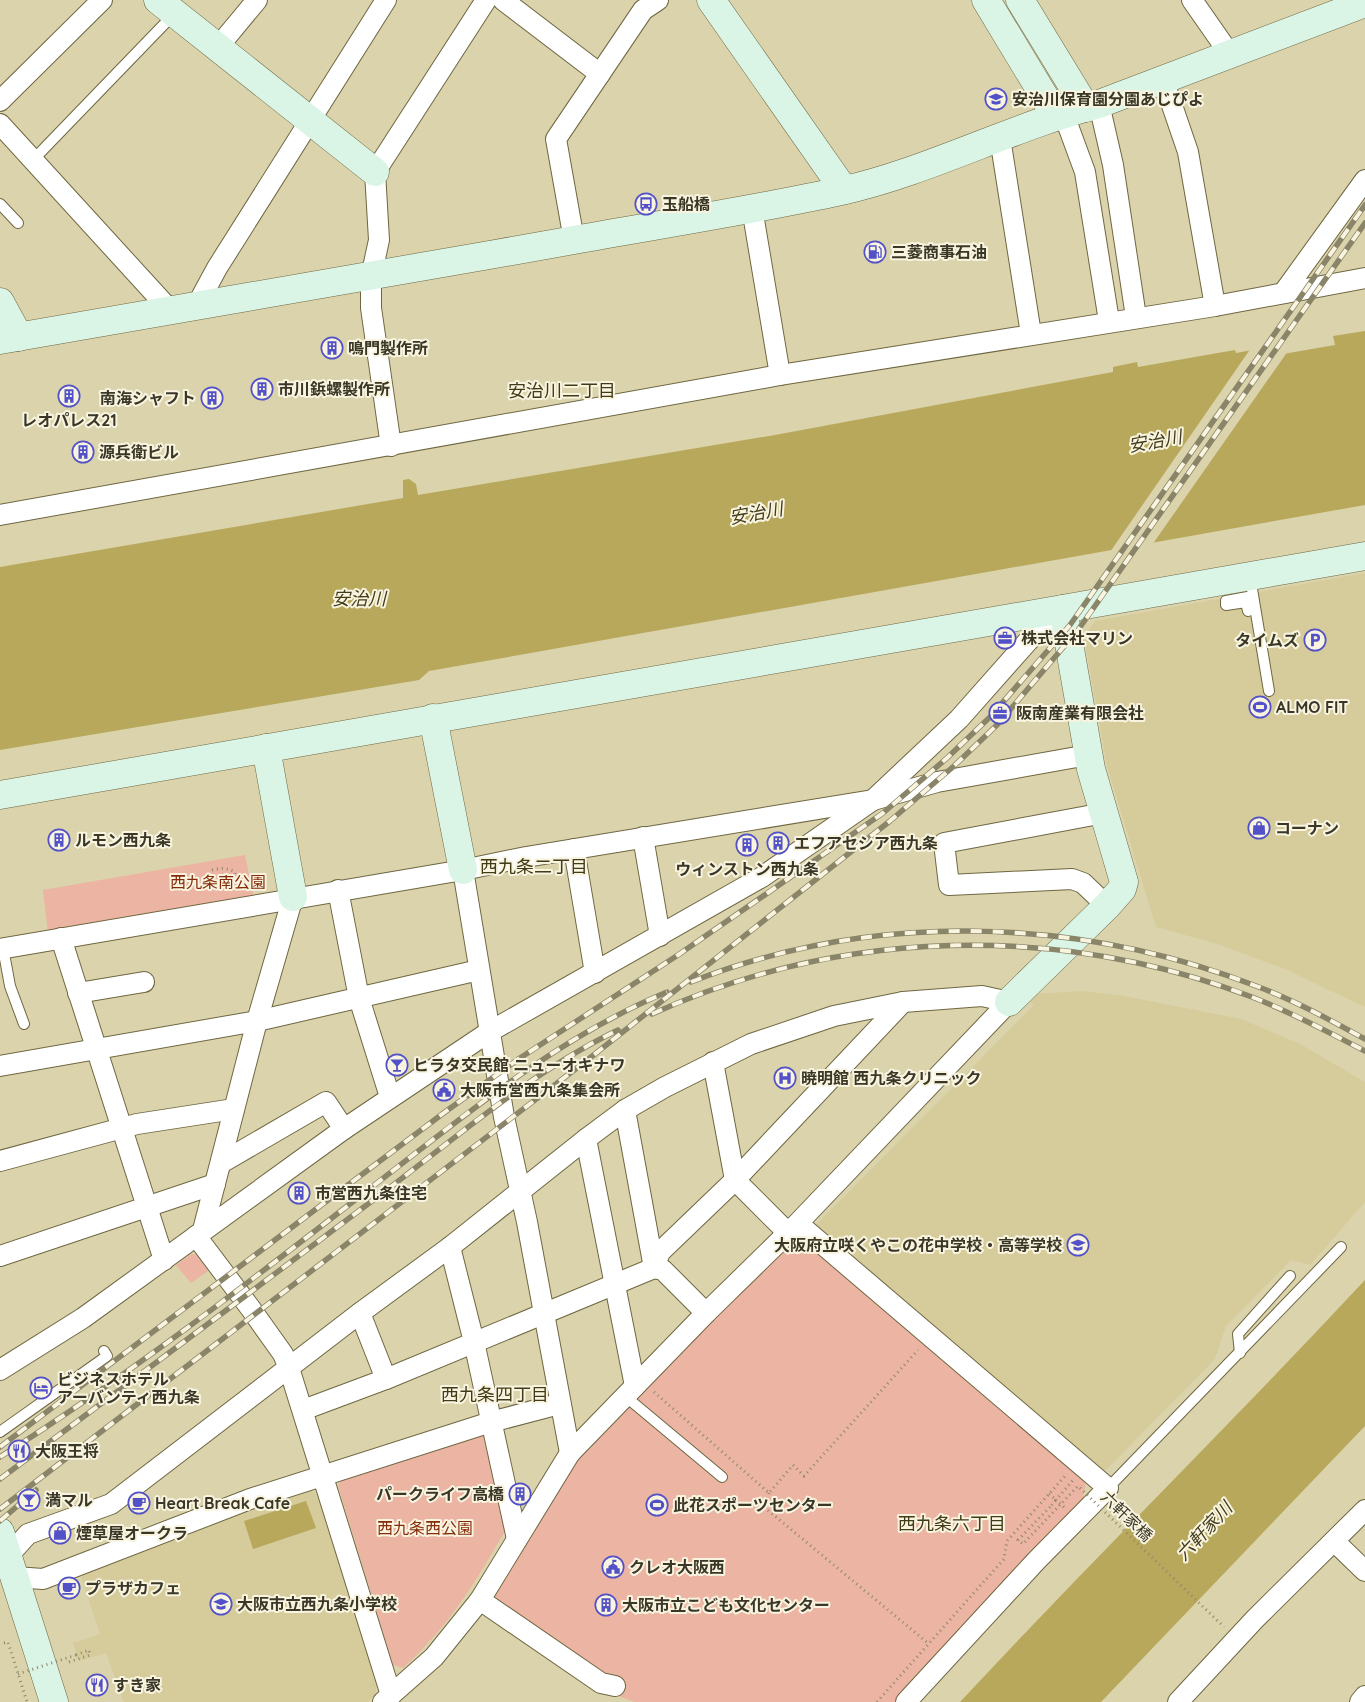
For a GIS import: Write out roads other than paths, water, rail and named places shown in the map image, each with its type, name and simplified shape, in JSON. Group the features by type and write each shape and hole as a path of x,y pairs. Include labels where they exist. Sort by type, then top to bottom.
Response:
{"street":[{"path":"0,101 102,0"},
{"path":"218,47 257,0"},
{"path":"197,305 216,268 386,0"},
{"path":"390,446 371,308 371,277 379,240 375,172 486,0"},
{"path":"503,0 600,74"},
{"path":"574,240 556,138 643,10 658,0"},
{"path":"711,0 844,190"},
{"path":"986,0 1076,111 1113,165 1136,317"},
{"path":"1020,0 1076,111 1109,321"},
{"path":"1192,0 1229,53"},
{"path":"0,302 10,338 169,309 371,277 844,190 924,167 1365,3"},
{"path":"167,6 375,172"},
{"path":"1164,79 1188,152 1215,306"},
{"path":"0,124 169,309"},
{"path":"1000,138 1031,334"},
{"path":"1284,292 1365,180"},
{"path":"752,208 780,375"},
{"path":"0,515 780,375 1109,321 1215,306 1365,278"},
{"path":"0,795 1365,556"},
{"path":"199,1233 283,1354 289,1368 323,1477 387,1698 434,1658 480,1600 570,1453 706,1313 797,1232 1009,1002 1122,888 1124,882 1088,755 1063,609"},
{"path":"0,1370 83,1318 344,1129 489,1032 762,877 873,800 959,719 1029,640 1063,609"},
{"path":"433,718 463,870 507,1136 520,1190 559,1404 570,1453"},
{"path":"199,1233 215,1184 257,1021 293,897 266,748"},
{"path":"1,948 293,897 463,870 643,837 873,800 937,782 1088,755"},
{"path":"1104,813 944,843 949,885 1072,879 1083,883 1106,906"},
{"path":"643,837 660,936"},
{"path":"574,849 595,973"},
{"path":"338,890 359,998 390,1097"},
{"path":"61,938 164,1260"},
{"path":"0,1066 257,1021 479,970"},
{"path":"78,994 144,982"},
{"path":"8,1566 28,1534 111,1504 360,1312 450,1247 520,1190 625,1110 713,1062 751,1044 834,1016 903,1002 982,996 1009,1002"},
{"path":"654,1268 660,1252 734,1180 903,1002"},
{"path":"713,1062 734,1180 1078,1469 1108,1488 1037,1560 906,1702"},
{"path":"221,1162 326,1102 344,1129"},
{"path":"0,1161 122,1128 234,1109"},
{"path":"625,1110 654,1268"},
{"path":"586,1139 633,1388"},
{"path":"0,1256 215,1184"},
{"path":"450,1247 474,1342 517,1539"},
{"path":"303,1410 386,1379 654,1268 663,1270 706,1313"},
{"path":"360,1312 386,1379"},
{"path":"8,1566 43,1579 250,1499 491,1422 559,1404"},
{"path":"1178,1702 1255,1619 1365,1510"},
{"path":"0,1532 8,1566 54,1702"},
{"path":"1334,1541 1365,1571"},
{"path":"480,1600 601,1683 615,1686"},
{"path":"1360,1702 1365,1696"}],"lane":[{"path":"33,160 167,6"},
{"path":"0,204 18,223"},
{"path":"1248,611 1246,602 1226,605 1226,601 1252,593 1269,691"},
{"path":"1,948 10,986 24,1024"},
{"path":"1108,1488 1341,1247"},
{"path":"1240,1353 1238,1334 1290,1276"},
{"path":"0,1432 107,1356 104,1351"},
{"path":"633,1388 722,1477"}],"water":[{"name":"安治川","path":"1365,331 1365,505 429,671 419,680 0,750 0,567 403,498 403,480 409,479 416,484 418,495 775,435 1113,372 1113,367 1137,362 1138,367 1235,350 1236,353 1252,350 1254,359 1335,345 1333,336"},
{"name":"六軒家川","path":"1365,1280 1365,1426 1101,1702 960,1702 1264,1386"},
{"path":"306,1501 316,1528 253,1549 244,1521"}],"railway":[{"path":"0,1447 445,1112 520,1058 678,955 883,813 947,758 990,717 1070,625 1365,205"},
{"path":"0,1509 586,1061 890,821 954,766 997,725 1078,630 1365,223"},
{"path":"691,982 760,959 830,943 902,934 974,931 1045,935 1117,946 1187,963 1256,986 1312,1011 1365,1039"},
{"path":"652,1014 724,986 799,965 874,951 951,946 1027,947 1103,956 1178,973 1267,1003 1365,1051"},
{"path":"0,1457 95,1394 187,1328 475,1107 512,1081 587,1032 667,992"},
{"path":"0,1479 523,1086 585,1047 618,1030"},
{"path":"0,1521 36,1490"}],"place":[{"name":"安治川保育園分園あじぴよ","path":"996,99"},
{"name":"玉船橋","path":"646,204"},
{"name":"三菱商事石油","path":"875,252"},
{"name":"鳴門製作所","path":"332,348"},
{"name":"市川鋲螺製作所","path":"262,389"},
{"name":"レオパレス21","path":"69,396"},
{"name":"南海シャフト","path":"212,398"},
{"name":"源兵衛ビル","path":"83,452"},
{"name":"株式会社マリン","path":"1005,638"},
{"name":"タイムズ","path":"1315,640"},
{"name":"ALMO FIT","path":"1260,707"},
{"name":"阪南産業有限会社","path":"1000,713"},
{"name":"コーナン","path":"1259,828"},
{"name":"ルモン西九条","path":"59,840"},
{"name":"エフアセシア西九条","path":"778,843"},
{"name":"ウィンストン西九条","path":"747,845"},
{"name":"ヒラタ交民館 ニューオキナワ","path":"397,1065"},
{"name":"暁明館 西九条クリニック","path":"785,1078"},
{"name":"大阪市営西九条集会所","path":"444,1090"},
{"name":"市営西九条住宅","path":"299,1193"},
{"name":"大阪府立咲くやこの花中学校・高等学校","path":"1078,1245"},
{"name":"ビジネスホテル アーバンティ西九条","path":"41,1388"},
{"name":"大阪王将","path":"19,1451"},
{"name":"パークライフ高橋","path":"520,1494"},
{"name":"満マル","path":"29,1500"},
{"name":"Heart Break Cafe","path":"139,1503"},
{"name":"此花スポーツセンター","path":"657,1505"},
{"name":"煙草屋オークラ","path":"60,1533"},
{"name":"クレオ大阪西","path":"613,1567"},
{"name":"プラザカフェ","path":"69,1588"},
{"name":"大阪市立西九条小学校","path":"221,1604"},
{"name":"大阪市立こども文化センター","path":"606,1605"},
{"name":"すき家","path":"97,1685"}],"district":[{"name":"安治川二丁目","path":"562,390"},
{"name":"西九条二丁目","path":"534,866"},
{"name":"西九条四丁目","path":"495,1394"},
{"name":"西九条六丁目","path":"952,1523"}],"park label":[{"name":"西九条南公園","path":"218,882"},
{"name":"西九条西公園","path":"425,1528"}]}
